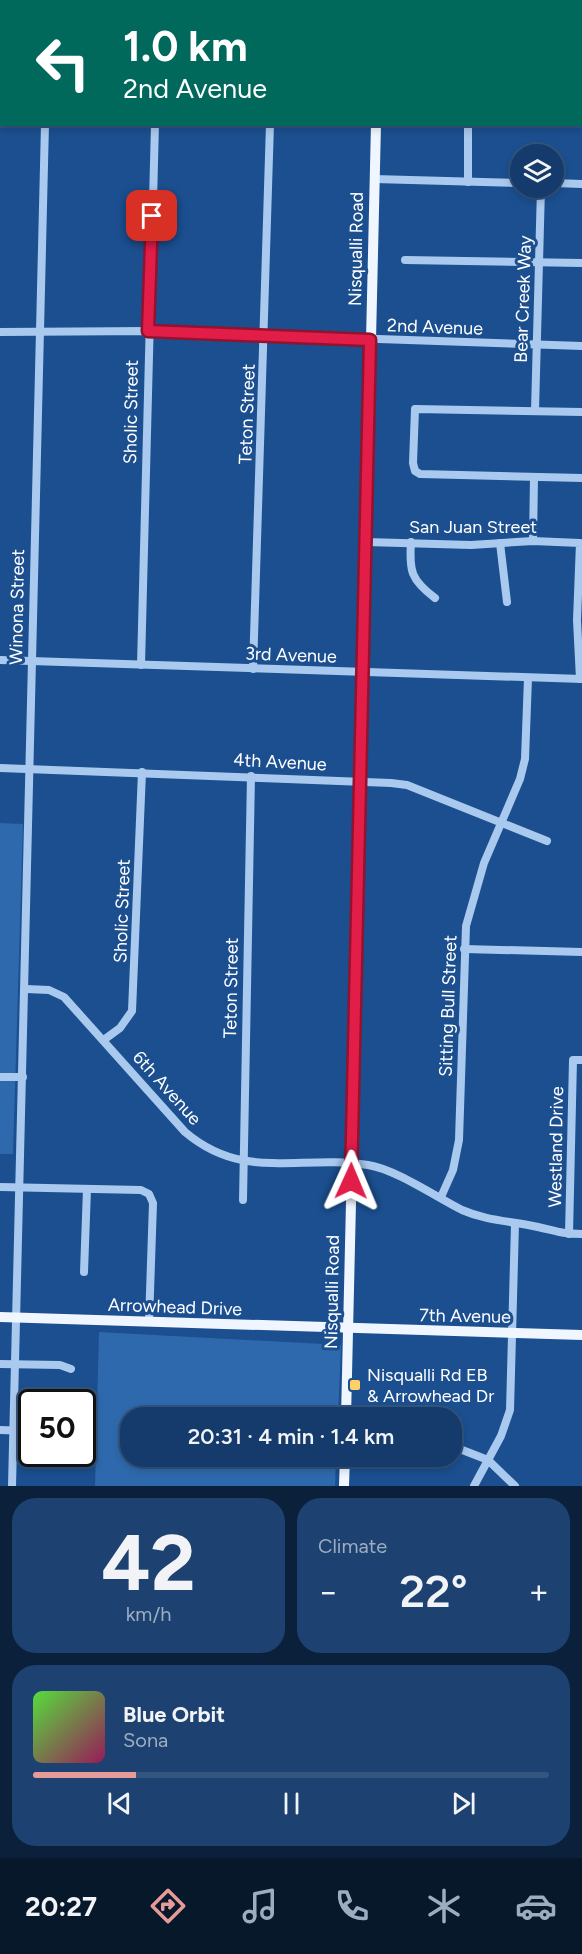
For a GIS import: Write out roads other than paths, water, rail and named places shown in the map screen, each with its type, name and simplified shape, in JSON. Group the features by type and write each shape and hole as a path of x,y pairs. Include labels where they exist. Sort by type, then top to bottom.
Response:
{"main road":[{"name":"Nisqualli Road","path":"346,1407 376,126"},
{"name":"Arrowhead Drive","path":"0,1317 348,1329"},
{"name":"7th Avenue","path":"348,1329 582,1335"},
{"path":"344,1486 345,1467"}],"street":[{"name":"Winona Street","path":"12,1486 26,990 28,769 45,126"},
{"name":"Sholic Street","path":"141,665 155,126"},
{"name":"Teton Street","path":"253,669 270,126"},
{"path":"468,126 468,182"},
{"path":"374,179 510,183"},
{"path":"564,183 582,184"},
{"name":"Bear Creek Way","path":"535,411 541,198"},
{"path":"405,260 582,263"},
{"name":"2nd Avenue","path":"0,332 148,331 582,346"},
{"path":"582,412 415,409 415,471 420,474 582,478"},
{"path":"532,541 534,477"},
{"name":"San Juan Street","path":"366,542 471,545 532,541 580,543 577,620 581,679"},
{"path":"411,542 410,564 413,578 435,598"},
{"path":"500,543 507,602"},
{"name":"3rd Avenue","path":"0,660 581,679"},
{"name":"Sitting Bull Street","path":"441,1197 453,1170 459,1140 466,926 475,893 520,779 525,759 528,678"},
{"name":"4th Avenue","path":"0,768 251,776 407,785 548,841"},
{"name":"Sholic Street","path":"105,1039 120,1028 132,1011 142,772"},
{"name":"Teton Street","path":"243,1200 251,776"},
{"path":"464,950 582,952"},
{"name":"6th Avenue","path":"26,990 49,990 64,997 105,1039 185,1132 204,1148 243,1162 375,1166 464,1210 492,1220 568,1234 582,1234"},
{"name":"Westland Drive","path":"568,1234 573,1060 582,1060"},
{"path":"0,1077 23,1077"},
{"path":"0,1187 141,1190 149,1194 153,1203 149,1322"},
{"path":"84,1272 87,1189"},
{"path":"474,1486 501,1436 510,1410 514,1334 515,1224"},
{"path":"0,1364 60,1365 71,1369"},
{"path":"0,1430 18,1431"},
{"path":"462,1450 488,1460 515,1486"}],"place":[{"name":"Nisqualli Rd EB & Arrowhead Dr","path":"355,1385"}]}
